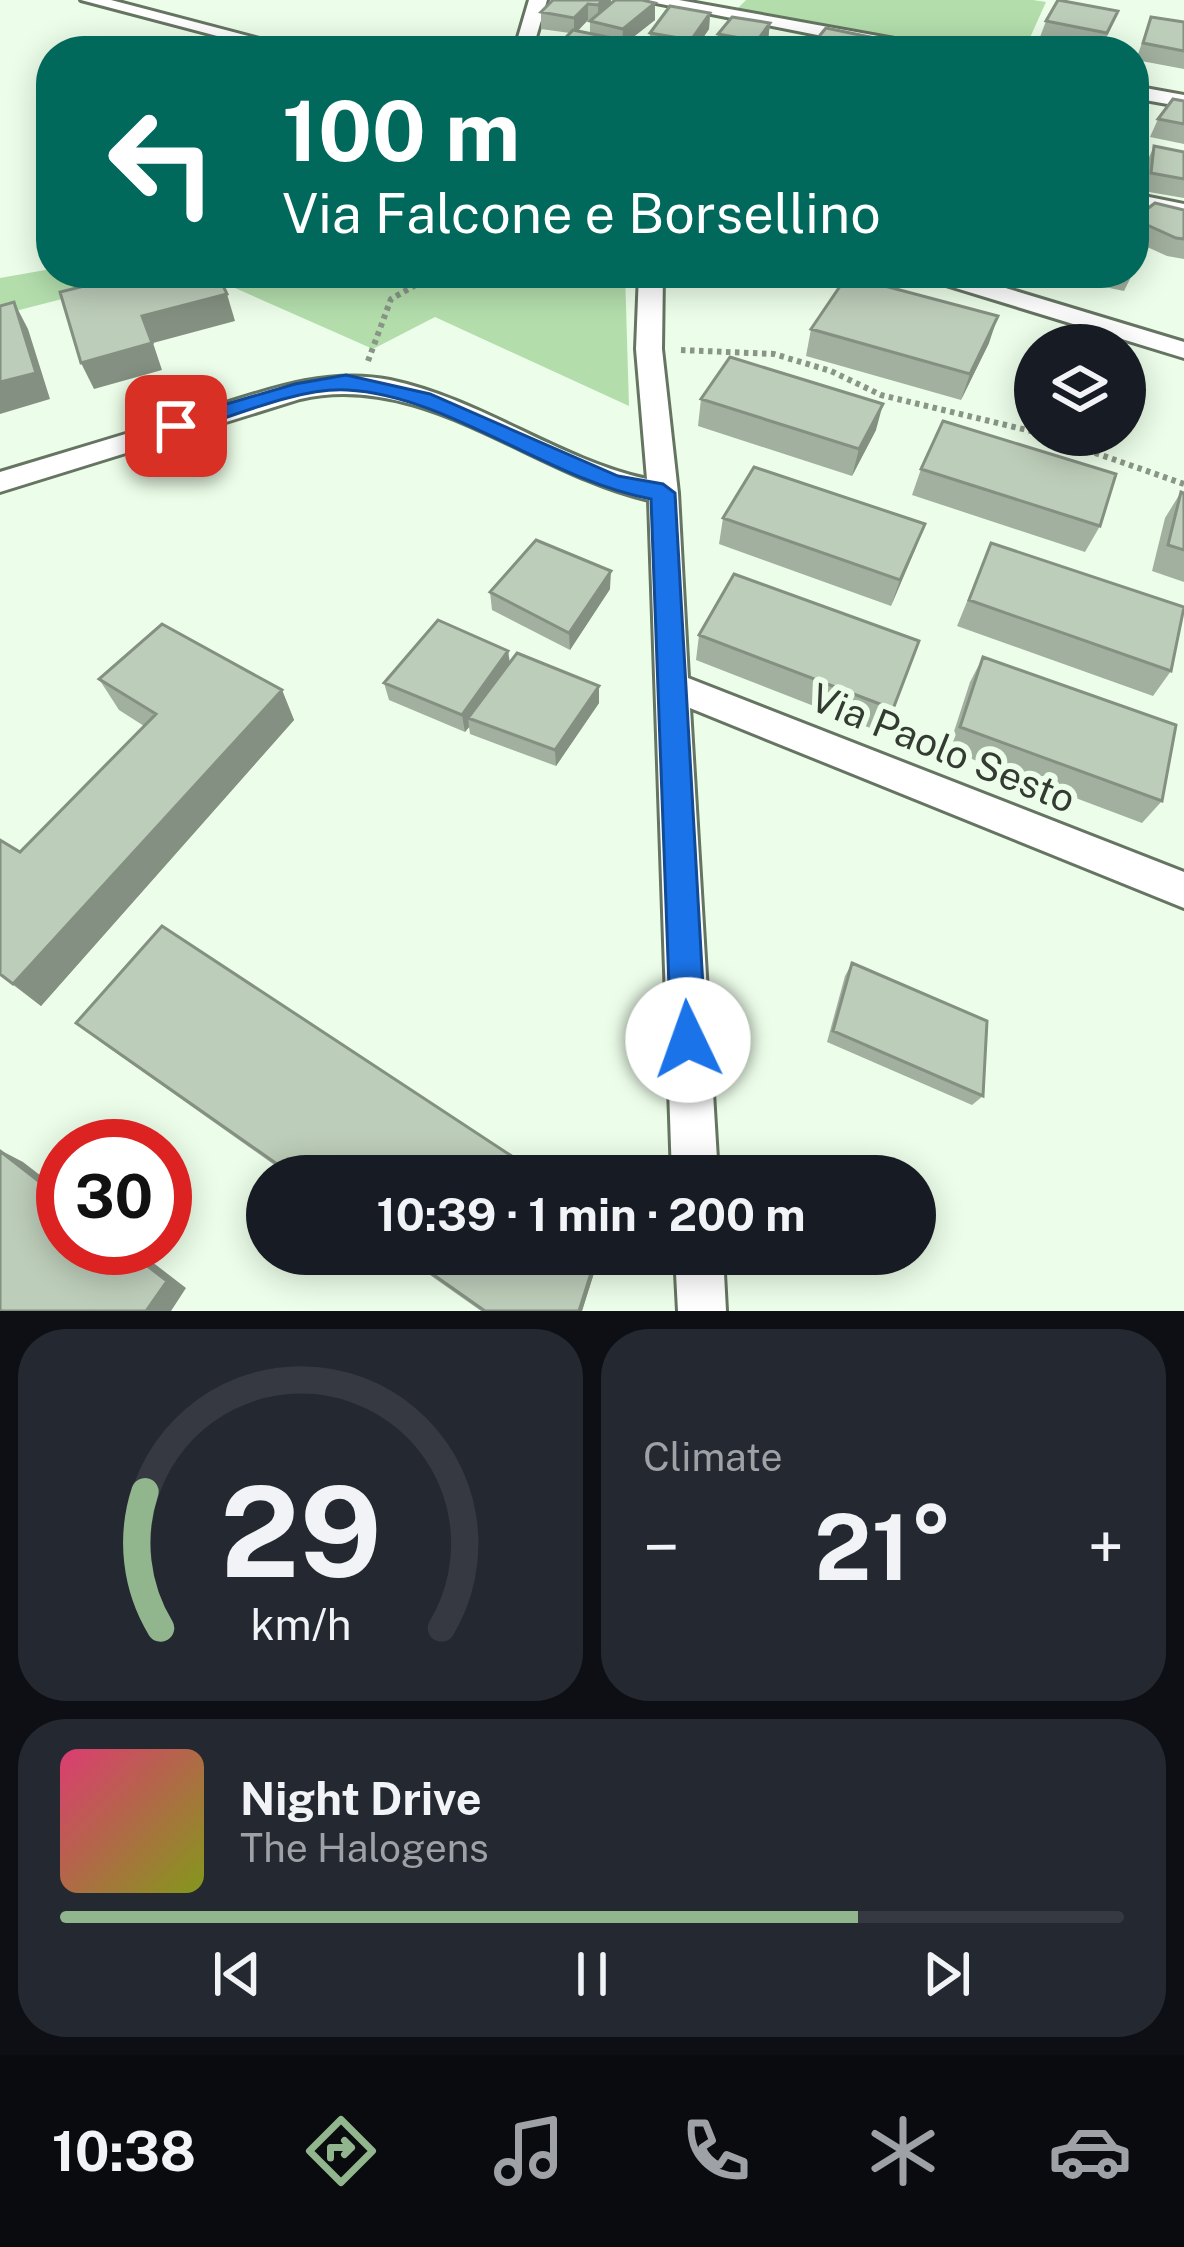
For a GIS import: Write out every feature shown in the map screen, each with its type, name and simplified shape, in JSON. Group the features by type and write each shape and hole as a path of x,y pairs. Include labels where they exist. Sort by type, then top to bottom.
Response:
{"street":[{"path":"90,0 235,36"},
{"path":"527,36 538,0"},
{"path":"650,0 846,36"},
{"path":"1149,95 1184,101"},
{"path":"1149,204 1184,211"},
{"path":"651,288 650,349 663,493 694,1155"},
{"path":"980,288 1184,350"},
{"path":"0,482 275,397 346,382 422,399 613,484 663,493"},
{"name":"Via Paolo Sesto","path":"671,686 1184,890"},
{"path":"700,1275 702,1311"}],"path":[{"path":"366,367 392,299 411,288"},
{"path":"650,349 774,354 831,371 881,395 1014,427"},
{"path":"1104,456 1184,484"}],"green space":[{"path":"746,0 1046,2 1031,36 889,36 737,9"},
{"path":"36,272 36,288 105,288 0,315 0,278"},
{"path":"235,288 625,288 629,406 435,317 373,349"}],"building":[{"path":"553,0 603,0 588,4 574,18 541,12"},
{"path":"615,0 655,3 623,29 590,21"},
{"path":"1058,0 1118,11 1107,33 1046,21"},
{"path":"670,6 710,13 694,36 650,33"},
{"path":"732,17 770,23 761,36 718,34"},
{"path":"1151,17 1184,22 1184,51 1149,44 1145,36"},
{"path":"826,28 865,36 819,36"},
{"path":"573,30 602,36 567,36"},
{"path":"1173,99 1184,101 1184,124 1158,119"},
{"path":"1154,146 1184,152 1184,179 1151,173"},
{"path":"1155,203 1184,210 1184,239 1149,226 1149,208"},
{"path":"76,288 224,288 227,294 142,316 152,343 81,363 60,292"},
{"path":"839,288 892,288 998,316 970,374 811,329"},
{"path":"14,302 36,373 0,382 0,306"},
{"path":"730,357 883,404 859,449 701,399"},
{"path":"943,421 1014,443 1014,456 1057,456 1116,474 1100,526 921,469"},
{"path":"754,467 925,524 900,580 723,518"},
{"path":"1184,493 1184,550 1168,545"},
{"path":"536,540 611,571 569,633 490,592"},
{"path":"991,543 1184,607 1171,671 969,600"},
{"path":"734,574 919,641 893,709 699,635"},
{"path":"438,620 508,651 462,715 384,683"},
{"path":"162,624 282,690 13,984 0,974 0,840 20,852 156,714 99,679"},
{"path":"517,653 599,686 555,750 468,718"},
{"path":"983,657 1176,725 1162,801 960,727"},
{"path":"162,926 510,1155 264,1155 76,1023"},
{"path":"852,963 987,1021 983,1096 833,1031"},
{"path":"0,1151 36,1179 36,1275 159,1275 167,1281 146,1311 0,1311"},
{"path":"434,1275 590,1275 579,1311 485,1311"}],"route":[{"path":"176,426 346,382 422,399 613,484 663,493 688,1040"}]}
